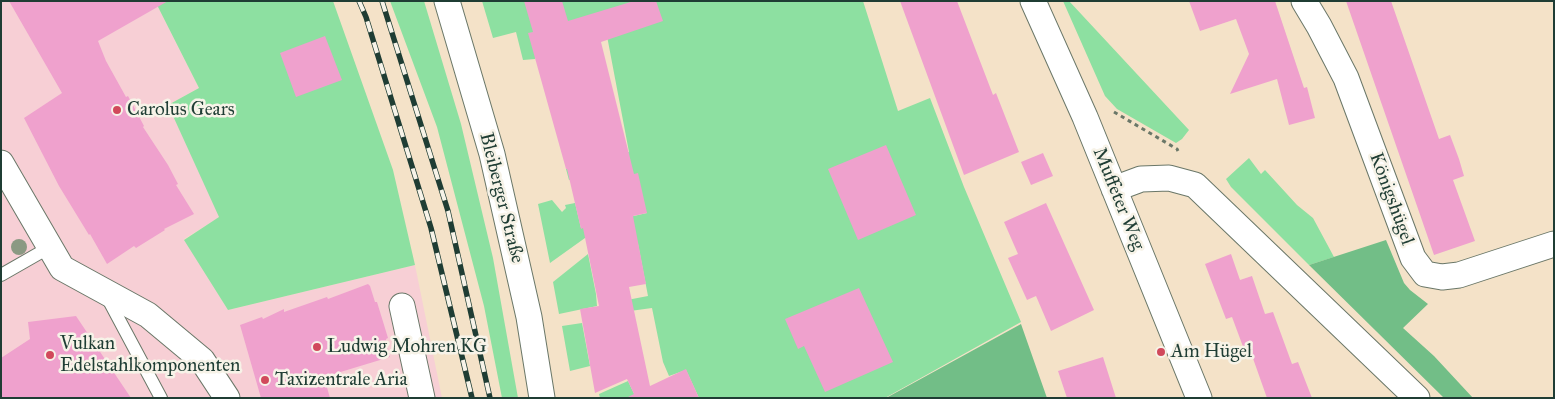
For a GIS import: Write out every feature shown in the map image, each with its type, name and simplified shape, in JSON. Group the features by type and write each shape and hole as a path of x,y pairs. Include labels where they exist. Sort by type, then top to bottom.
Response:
{"street":[{"name":"Bleiberger Straße","path":"447,1 492,154 529,317 542,398"},
{"name":"Muffeter Weg","path":"1033,1 1085,117 1199,398"},
{"name":"Königshügel","path":"1304,1 1346,78 1413,258 1425,274 1442,277 1459,274 1554,244"},
{"path":"1,163 62,268 148,315 202,360 227,398"},
{"path":"1114,189 1141,179 1169,178 1195,185 1417,398"},
{"path":"402,306 422,398"}],"lane":[{"path":"1,275 50,247"},
{"path":"104,290 161,398"}],"path":[{"path":"1108,107 1177,149 1195,185"}],"shaded area":[{"path":"1,1 155,1 199,88 168,105 220,217 184,239 228,310 415,265 442,398 1,398"}],"green space":[{"path":"155,1 333,1 393,170 415,265 228,310 184,240 219,217 168,105 199,88"},
{"path":"390,1 424,1 461,124 493,258 518,398 502,398 484,306 437,127"},
{"path":"482,1 863,1 898,111 930,98 964,187 1021,322 885,398 699,398 686,370 669,376 663,362 652,308 608,314 606,304 648,296 638,244 612,233 585,238 550,263 538,204 552,200 562,212 566,208 565,205 575,203 581,228 647,213 610,180 607,170 569,180 566,169 629,152 607,36 537,53 535,59 523,60 516,32 493,38"},
{"path":"1063,1 1069,1 1189,130 1182,139 1176,143 1117,109 1105,96"},
{"path":"1249,158 1261,174 1265,170 1297,205 1313,218 1334,257 1309,265 1231,187 1226,179"},
{"path":"1386,240 1404,283 1428,304 1403,328 1434,356 1473,398 1444,398 1309,265"},
{"path":"588,254 597,306 559,314 553,282"},
{"path":"582,323 590,366 570,371 562,326"},
{"path":"1021,324 1047,398 886,398"},
{"path":"628,381 636,398 600,398 599,394"}],"building":[{"path":"9,1 168,1 98,41 106,61 126,97 128,96 143,127 168,165 178,184 176,185 194,214 164,229 136,248 134,246 107,264 59,186 24,118 62,93"},
{"path":"524,1 562,1 568,21 634,1 656,1 663,21 601,42 634,174 638,173 647,213 633,216 646,284 629,287 650,386 686,369 699,398 626,398 634,394 627,379 595,393 580,309 599,306 583,228 581,229 567,169 528,33 533,32"},
{"path":"900,1 957,1 993,95 996,93 1019,152 964,175"},
{"path":"1189,1 1275,1 1304,88 1307,87 1315,118 1289,125 1277,79 1230,94 1249,54 1236,19 1200,31"},
{"path":"1346,1 1391,1 1439,139 1450,135 1459,159 1464,176 1453,180 1475,241 1434,255"},
{"path":"325,36 342,80 296,97 280,53"},
{"path":"886,145 916,215 858,240 828,169"},
{"path":"1043,153 1053,176 1031,185 1021,162"},
{"path":"1046,203 1094,310 1051,331 1036,296 1027,300 1008,258 1018,254 1004,222"},
{"path":"1231,254 1240,280 1252,276 1265,314 1273,312 1292,364 1298,362 1312,398 1267,398 1250,350 1245,352 1232,317 1226,319 1205,264"},
{"name":"Ludwig Mohren KG","path":"368,284 375,302 377,302 388,338 386,339 390,357 324,377 330,398 261,398 240,325 262,317 263,319 284,309 284,312 327,297 328,299"},
{"path":"859,288 893,362 825,392 804,346 798,349 785,319"},
{"path":"76,316 131,398 1,398 1,358 30,339 28,322"},
{"path":"1103,357 1116,398 1067,398 1058,371"}],"railway":[{"path":"359,1 366,17 431,228 472,398"},
{"path":"382,1 448,211 490,398"}],"place":[{"name":"Carolus Gears","path":"117,110"},
{"name":"Ludwig Mohren KG","path":"317,347"},
{"name":"Am Hügel","path":"1161,352"},
{"name":"Vulkan Edelstahlkomponenten","path":"50,355"},
{"name":"Taxizentrale Aria","path":"265,380"}]}
